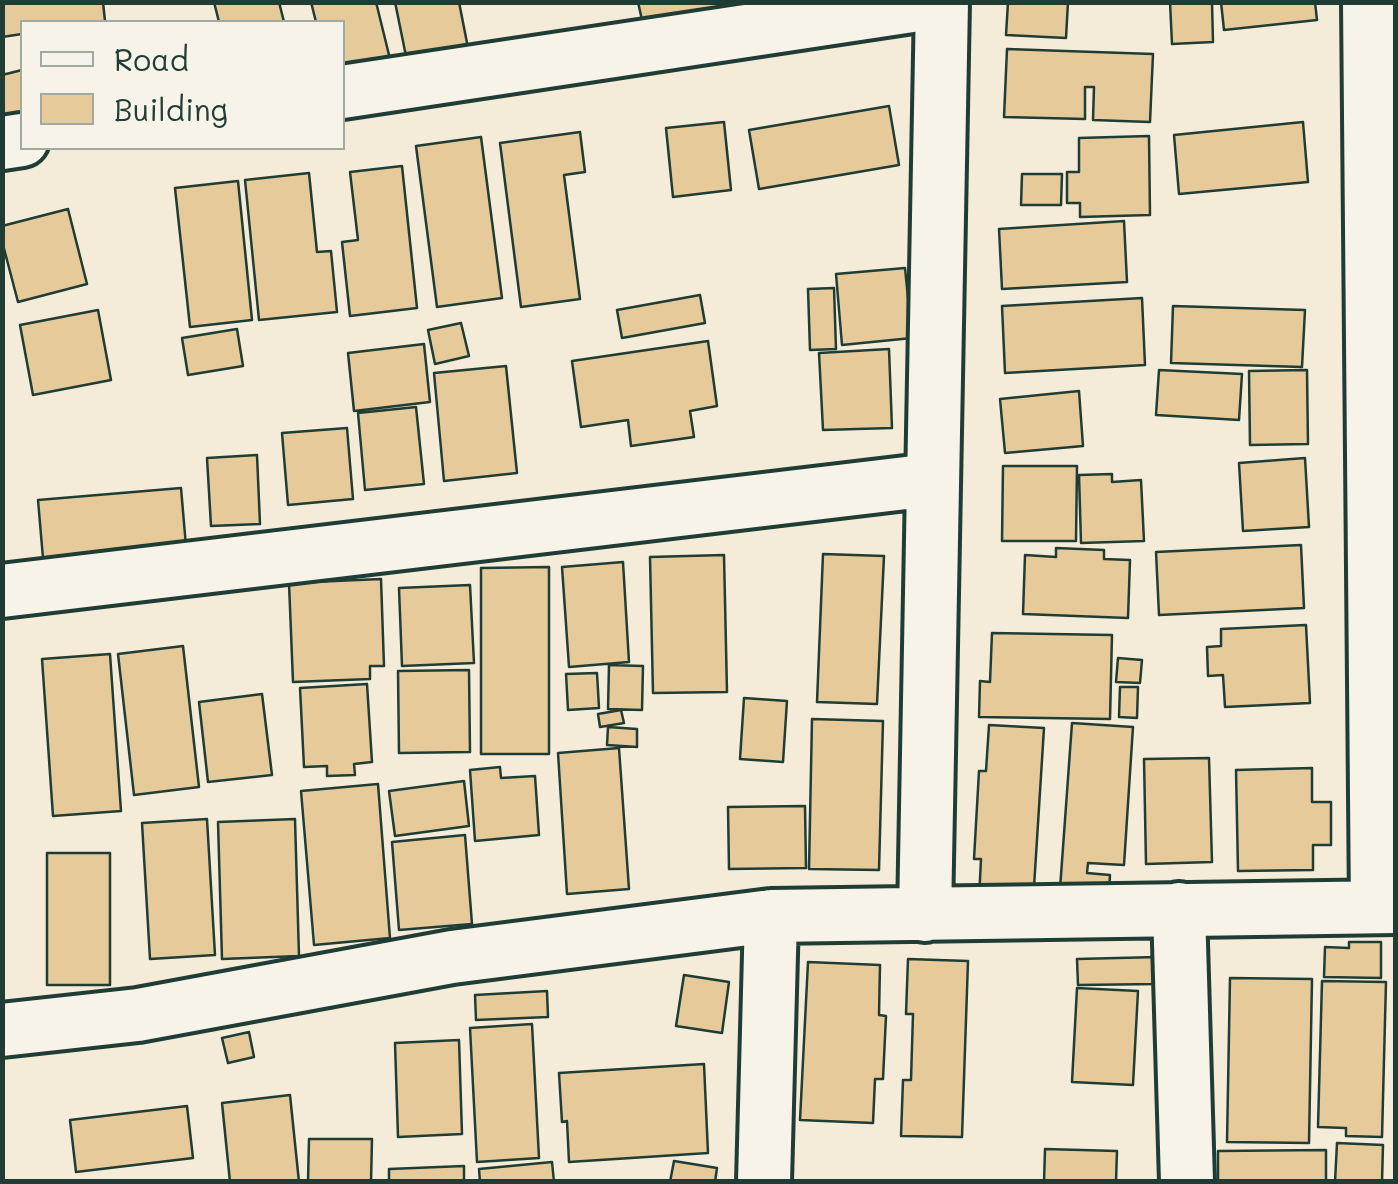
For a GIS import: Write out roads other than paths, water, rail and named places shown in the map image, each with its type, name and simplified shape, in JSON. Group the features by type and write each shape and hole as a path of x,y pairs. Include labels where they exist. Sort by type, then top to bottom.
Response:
{"street":[{"path":"345,92 940,2 924,915"},
{"path":"2,1030 138,1015 452,957 770,916 1386,907 1369,2"},
{"path":"2,591 931,480"},
{"path":"1179,908 1186,1182"},
{"path":"764,1182 770,916"}]}
